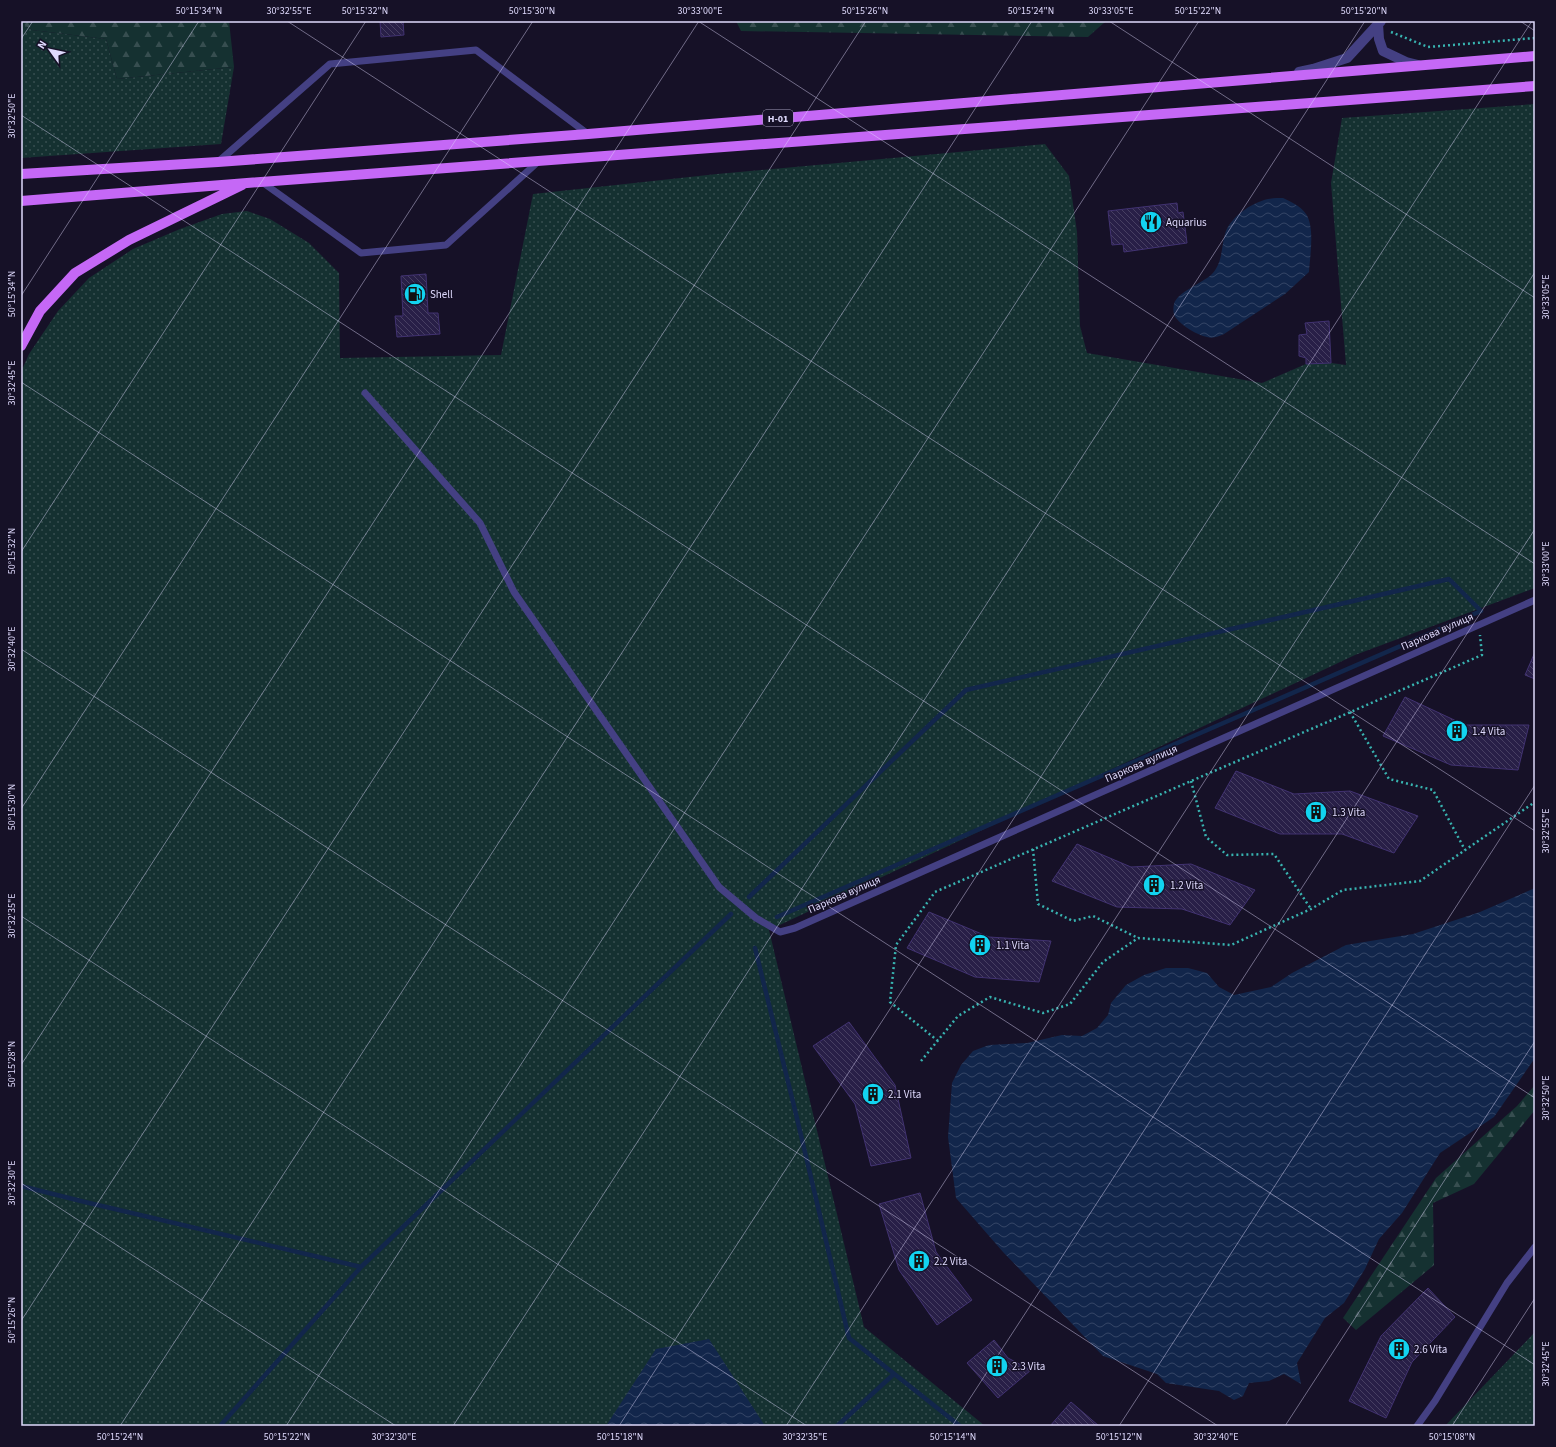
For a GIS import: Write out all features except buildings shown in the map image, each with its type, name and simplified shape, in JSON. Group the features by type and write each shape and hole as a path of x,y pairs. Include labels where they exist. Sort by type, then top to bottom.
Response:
{"main road":[{"name":"Н-01","path":"21,174 218,162 588,134 1535,56"},
{"name":"Н-01","path":"21,201 540,160 1535,86"},
{"path":"21,346 40,310 75,273 129,240 247,183"}],"street":[{"path":"1379,23 1378,39 1383,51 1406,62 1422,66"},
{"path":"1274,77 1313,69 1347,58 1379,23"}],"lane":[{"path":"218,162 330,64 476,50 588,134"},
{"path":"262,182 361,253 446,245 540,160"},
{"name":"Паркова вулиця","path":"365,393 480,523 514,592 719,887 756,918 780,932 794,928 1535,600"},
{"path":"1417,1426 1435,1401 1507,1282 1535,1247"}],"path":[{"path":"1390,31 1428,47 1535,38"},
{"path":"938,1041 890,1002 896,945 935,892 1482,655 1479,625"},
{"path":"1350,712 1389,779 1433,790 1466,850"},
{"path":"1191,781 1206,837 1227,855 1274,854 1311,909"},
{"path":"1033,849 1038,904 1073,921 1093,916 1138,938 1231,945 1311,909 1343,890 1420,881 1535,802"},
{"path":"921,1062 958,1016 990,997 1043,1013 1070,1004 1103,962 1138,938"}],"green space":[{"path":"21,21 229,21 234,67 117,79 106,39 32,30 21,23"},
{"path":"736,21 1106,21 1088,37 741,31"},
{"path":"21,23 32,30 106,39 117,79 234,67 221,144 21,158"},
{"path":"1535,104 1535,588 1355,655 769,930 864,1327 985,1426 21,1426 21,372 29,354 58,311 89,278 133,249 180,229 222,214 247,211 270,219 309,243 339,273 340,358 501,355 533,194 717,174 1045,144 1069,176 1077,232 1080,326 1087,353 1262,383 1306,364 1331,363 1346,365 1331,183 1342,118"},
{"path":"1535,1085 1535,1110 1474,1184 1433,1203 1434,1265 1356,1330 1343,1318 1436,1178 1517,1106"},
{"path":"1535,1332 1535,1426 1445,1426"}],"water":[{"path":"1274,198 1283,198 1296,204 1306,214 1309,220 1311,242 1309,272 1285,294 1224,334 1209,338 1194,332 1182,324 1174,315 1174,304 1180,296 1212,274 1216,269 1220,260 1225,234 1231,222 1248,207 1261,201"},
{"path":"1535,888 1535,1058 1494,1117 1440,1153 1402,1213 1379,1239 1365,1269 1344,1303 1325,1318 1297,1363 1301,1384 1284,1374 1269,1381 1249,1383 1243,1396 1234,1400 1219,1391 1166,1383 1157,1374 1103,1356 1003,1252 956,1198 948,1137 952,1083 961,1065 973,1051 989,1045 1027,1043 1062,1035 1082,1036 1097,1028 1108,1015 1111,1003 1126,985 1144,975 1166,968 1188,968 1207,973 1219,987 1234,995 1271,987 1292,973 1346,945 1413,934 1480,912"},
{"path":"709,1339 765,1426 606,1426 656,1349"}],"waterway":[{"path":"749,897 966,690 1449,579 1481,611 777,917"},
{"path":"220,1426 361,1267 731,914"},
{"path":"755,948 849,1338 960,1426"},
{"path":"21,1186 361,1267"},
{"path":"837,1426 894,1374"}],"place":[{"name":"Aquarius","path":"1151,222"},
{"name":"Shell","path":"415,294"},
{"name":"1.4 Vita","path":"1457,731"},
{"name":"1.3 Vita","path":"1316,812"},
{"name":"1.2 Vita","path":"1154,885"},
{"name":"1.1 Vita","path":"980,945"},
{"name":"2.1 Vita","path":"873,1094"},
{"name":"2.2 Vita","path":"919,1261"},
{"name":"2.6 Vita","path":"1399,1349"},
{"name":"2.3 Vita","path":"997,1366"}]}
